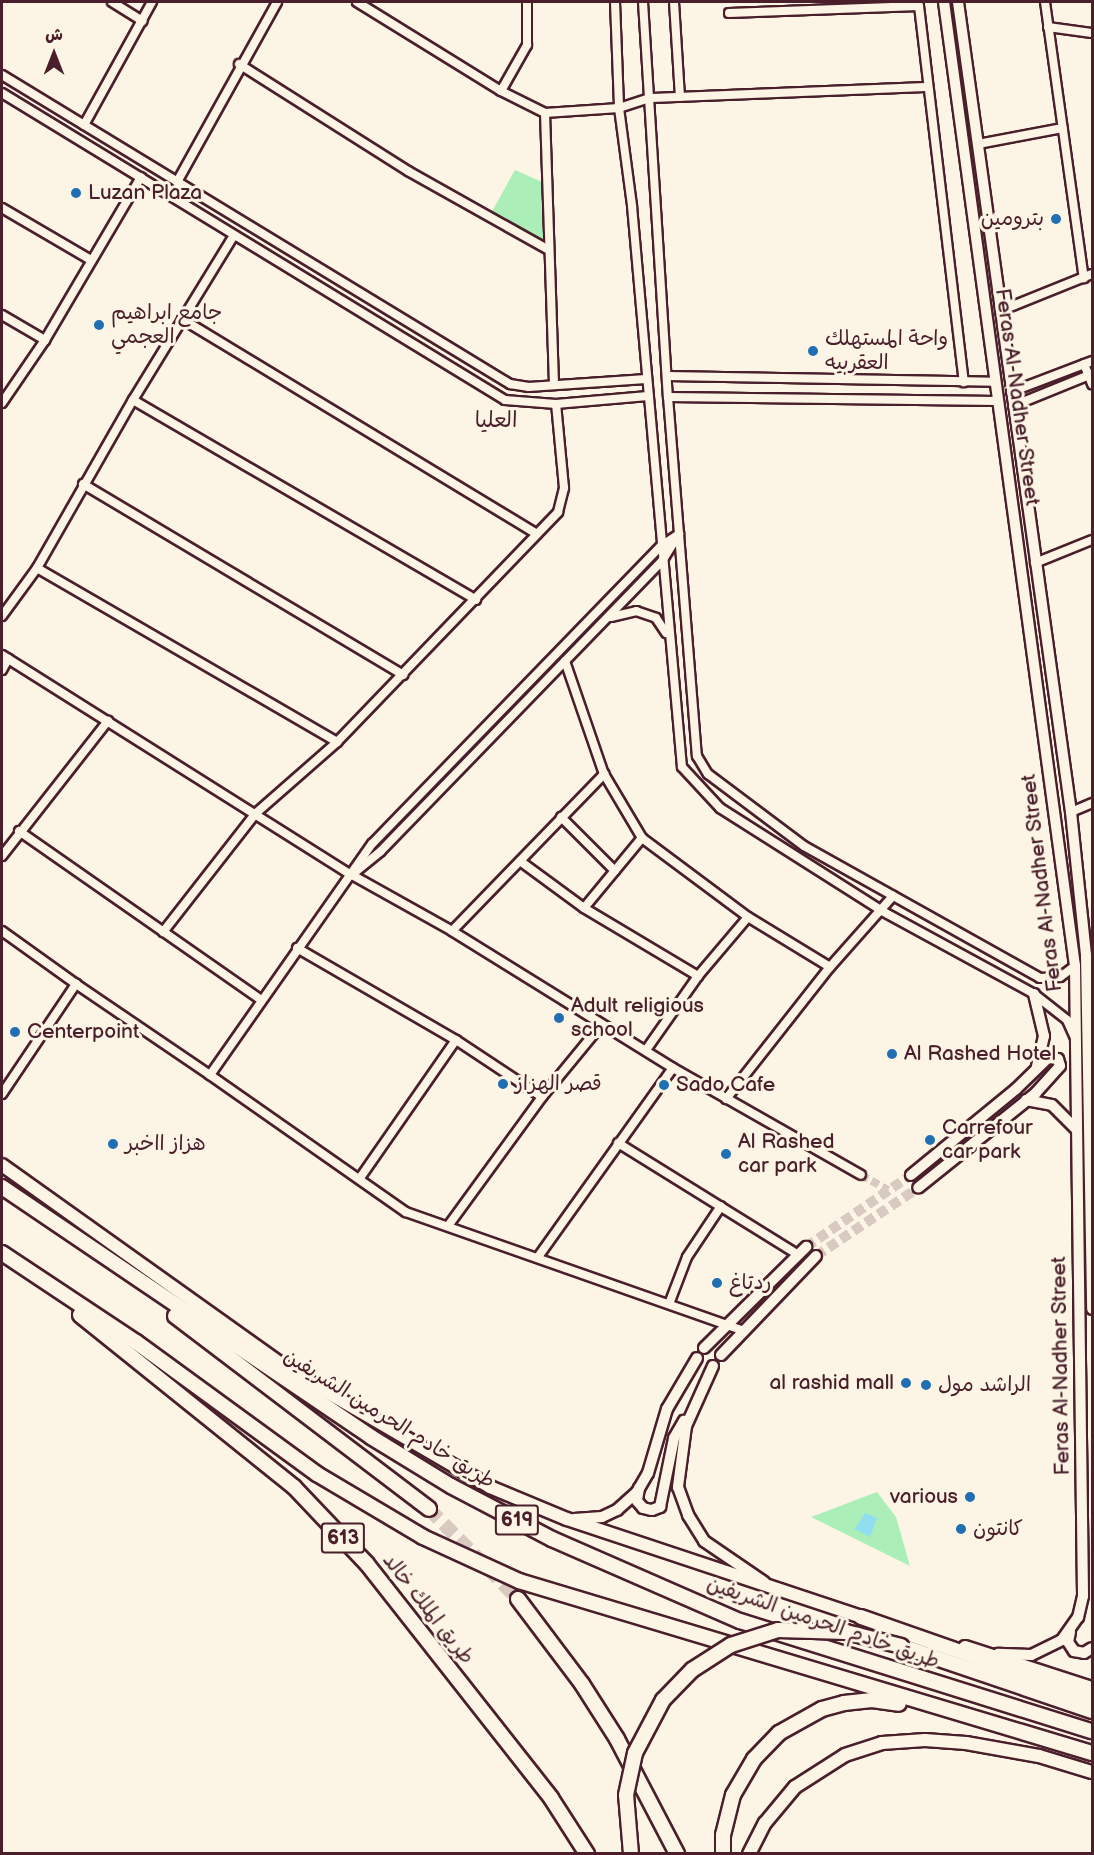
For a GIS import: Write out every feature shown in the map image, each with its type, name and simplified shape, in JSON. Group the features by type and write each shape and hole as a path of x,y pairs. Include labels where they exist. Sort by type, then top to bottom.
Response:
{"highway":[{"name":"طريق خادم الحرمين الشريفين","path":"2,1187 106,1260 413,1463 609,1566 740,1621 1092,1731"},
{"name":"طريق خادم الحرمين الشريفين","path":"2,1253 39,1280 136,1342 316,1474 423,1537 519,1581 1092,1753"},
{"path":"106,1260 246,1374 429,1509"},
{"name":"طريق الملك خالد","path":"39,1280 127,1354 236,1436 302,1496 367,1564 551,1798 587,1854"},
{"path":"518,1599 594,1702 659,1812 677,1854"},
{"path":"861,1617 1092,1698"},
{"path":"631,1854 626,1795 635,1753 657,1709 692,1670 731,1645 778,1630 846,1632 901,1646 1092,1711"},
{"path":"723,1854 728,1812 746,1770 763,1747 799,1720 822,1709 872,1700 982,1721"}],"main road":[{"path":"2,1165 291,1371 490,1487 567,1518 861,1617 981,1652 1092,1688"},
{"path":"749,1854 765,1823 795,1787 844,1755 882,1743 925,1740 966,1743 1039,1756 1092,1772"}],"street":[{"path":"112,2 142,21"},
{"path":"84,125 152,2"},
{"path":"177,182 239,64 277,2"},
{"path":"357,2 501,91 544,113 619,108 650,98 928,87"},
{"path":"501,91 526,45 527,2"},
{"path":"615,2 619,108 682,767 692,782 720,808 882,911 1034,994 1067,1020 1075,1038"},
{"path":"643,2 668,397 697,756 708,774 804,846 1040,978 1060,977 1084,969"},
{"path":"674,2 680,97"},
{"name":"Feras Al-Nadher Street","path":"944,2 995,382 1084,969 1092,1193 1092,1309"},
{"name":"Feras Al-Nadher Street","path":"958,2 1089,956 1084,969 1075,1038 1083,1596 1070,1632"},
{"path":"1045,2 1084,278"},
{"path":"729,13 919,6 964,382"},
{"path":"1048,27 1092,33"},
{"path":"239,64 408,171 547,249"},
{"path":"2,75 510,384 529,387 646,379"},
{"path":"2,93 504,400 556,404 648,396"},
{"path":"544,113 547,249 554,384"},
{"path":"978,144 1063,128"},
{"path":"2,403 45,340 141,177"},
{"path":"2,207 91,260"},
{"path":"2,616 37,568 83,484 234,235"},
{"path":"1000,311 1092,274"},
{"path":"2,315 45,340"},
{"path":"182,319 537,534"},
{"path":"1011,392 1088,362 1092,384"},
{"path":"1013,406 1091,374"},
{"path":"667,376 995,382"},
{"path":"668,397 998,401"},
{"path":"133,400 476,600"},
{"path":"163,932 256,813 337,742 476,600 558,512 564,488 556,404"},
{"path":"83,484 403,675"},
{"path":"210,1075 372,844 661,546 679,534"},
{"path":"352,874 380,852 662,561 679,534"},
{"path":"1035,562 1092,540"},
{"path":"37,568 337,742"},
{"path":"604,620 620,612 636,611 656,618 669,640"},
{"path":"2,670 5,657 352,874 452,931 672,1068 861,1175"},
{"path":"565,661 604,774 642,838 748,917 830,967"},
{"path":"2,856 19,831 108,721"},
{"path":"452,931 604,774"},
{"path":"1071,812 1092,803"},
{"path":"561,817 615,871"},
{"path":"19,831 261,1000"},
{"path":"584,908 642,838"},
{"path":"520,861 584,908 698,976"},
{"path":"726,1099 830,967 893,896"},
{"path":"646,1050 698,976 748,917"},
{"path":"2,931 360,1178 405,1212 741,1330"},
{"path":"297,948 456,1040 542,1096"},
{"path":"2,1094 76,984"},
{"path":"1034,994 1044,1036 1036,1068"},
{"path":"448,1226 542,1096 602,1024"},
{"path":"360,1178 456,1040"},
{"path":"910,1174 1016,1089 1048,1058 1060,1061 1049,1080 918,1188"},
{"path":"538,1257 672,1068"},
{"path":"1026,1100 1052,1105 1077,1130"},
{"path":"618,1143 797,1254"},
{"path":"669,1304 687,1257 721,1206"},
{"path":"704,1348 806,1247"},
{"path":"721,1355 741,1330 816,1256"},
{"path":"697,1358 667,1409 639,1488 639,1505 652,1510 660,1507 674,1438 694,1405 713,1366"},
{"path":"694,1405 677,1474 688,1515 715,1551 770,1585"},
{"path":"567,1518 602,1517 617,1509 639,1488"},
{"path":"1070,1632 1068,1642 1074,1651 1084,1653 1092,1648"},
{"path":"981,1652 1019,1656 1041,1653 1070,1632"}],"green space":[{"path":"515,170 542,182 547,249 490,215"},
{"path":"877,1492 896,1517 910,1566 811,1517"}],"water":[{"path":"865,1513 877,1518 870,1537 855,1529"}],"tunnel":[{"path":"861,1175 888,1190"},
{"path":"806,1247 911,1175"},
{"path":"816,1256 918,1188"},
{"path":"429,1509 518,1599"}],"place":[{"name":"Luzan Plaza","path":"76,193"},
{"name":"بترومين","path":"1056,219"},
{"name":"جامع ابراهيم العجمي","path":"99,325"},
{"name":"واحة المستهلك العقربيه","path":"813,351"},
{"name":"Adult religious school","path":"559,1018"},
{"name":"Centerpoint","path":"15,1032"},
{"name":"Al Rashed Hotel","path":"892,1054"},
{"name":"قصر الهزاز","path":"503,1084"},
{"name":"Sado Cafe","path":"664,1085"},
{"name":"Carrefour car park","path":"930,1140"},
{"name":"هزاز ااخبر","path":"113,1144"},
{"name":"Al Rashed car park","path":"726,1154"},
{"name":"ردتاغ","path":"717,1283"},
{"name":"al rashid mall","path":"906,1383"},
{"name":"الراشد مول","path":"926,1385"},
{"name":"various","path":"970,1497"},
{"name":"كانتون","path":"961,1529"}],"district":[{"name":"العليا","path":"496,421"}]}
